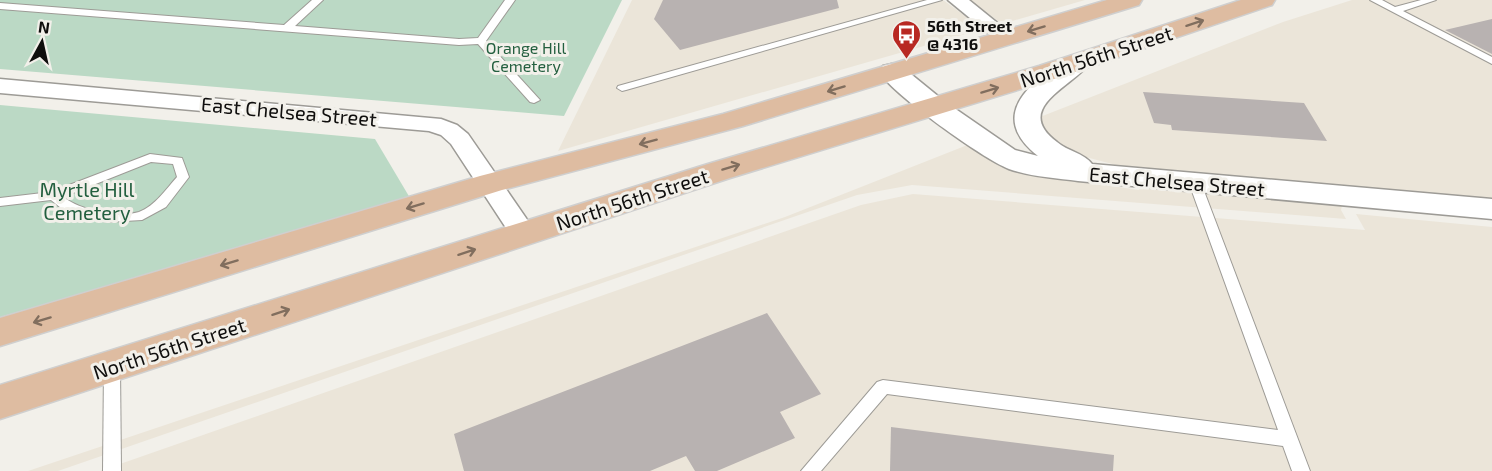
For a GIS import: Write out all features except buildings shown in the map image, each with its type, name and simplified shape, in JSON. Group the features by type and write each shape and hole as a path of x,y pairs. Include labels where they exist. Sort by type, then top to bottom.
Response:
{"main road":[{"path":"0,332 491,183 733,120 1131,0"},
{"name":"North 56th Street","path":"0,402 719,171 1078,62 1264,0"}],"street":[{"path":"957,0 1006,38"},
{"path":"1078,62 1041,91 1032,102 1025,121 1029,132 1055,155 1125,177"},
{"name":"East Chelsea Street","path":"892,72 934,107 1005,156 1022,163 1125,177 1492,209"},
{"name":"East Chelsea Street","path":"0,86 433,124 449,130 460,139 524,234"}],"lane":[{"path":"25,8 39,0"},
{"path":"287,28 318,0"},
{"path":"481,41 510,0"},
{"path":"622,88 937,0"},
{"path":"1375,0 1492,61"},
{"path":"1395,10 1431,0"},
{"path":"0,6 459,42 481,41"},
{"path":"481,41 534,100"},
{"path":"0,201 53,196 150,158 178,162 183,177 161,204 142,216 107,218 71,209 53,196"},
{"path":"1195,183 1301,471"},
{"path":"112,366 112,471"},
{"path":"810,471 883,387 1288,439"}],"shaded area":[{"path":"632,0 943,0 983,29 558,151"},
{"path":"970,0 1085,0 1002,24"},
{"path":"1352,0 1492,0 1492,198 1124,167 1074,154 1063,149 1042,130 1040,117 1283,22"},
{"path":"970,144 1000,164 1022,173 1139,190 1140,188 1342,206 1341,210 1346,219 912,185 857,195 58,471 28,471 785,217"},
{"path":"913,194 1365,230 1356,214 1492,227 1492,471 100,471 861,205"}],"green space":[{"name":"Orange Hill Cemetery","path":"0,0 622,0 564,116 0,69"},
{"name":"Myrtle Hill Cemetery","path":"0,105 375,139 410,198 0,317"}],"place":[{"name":"56th Street @ 4316","path":"906,60"}]}
